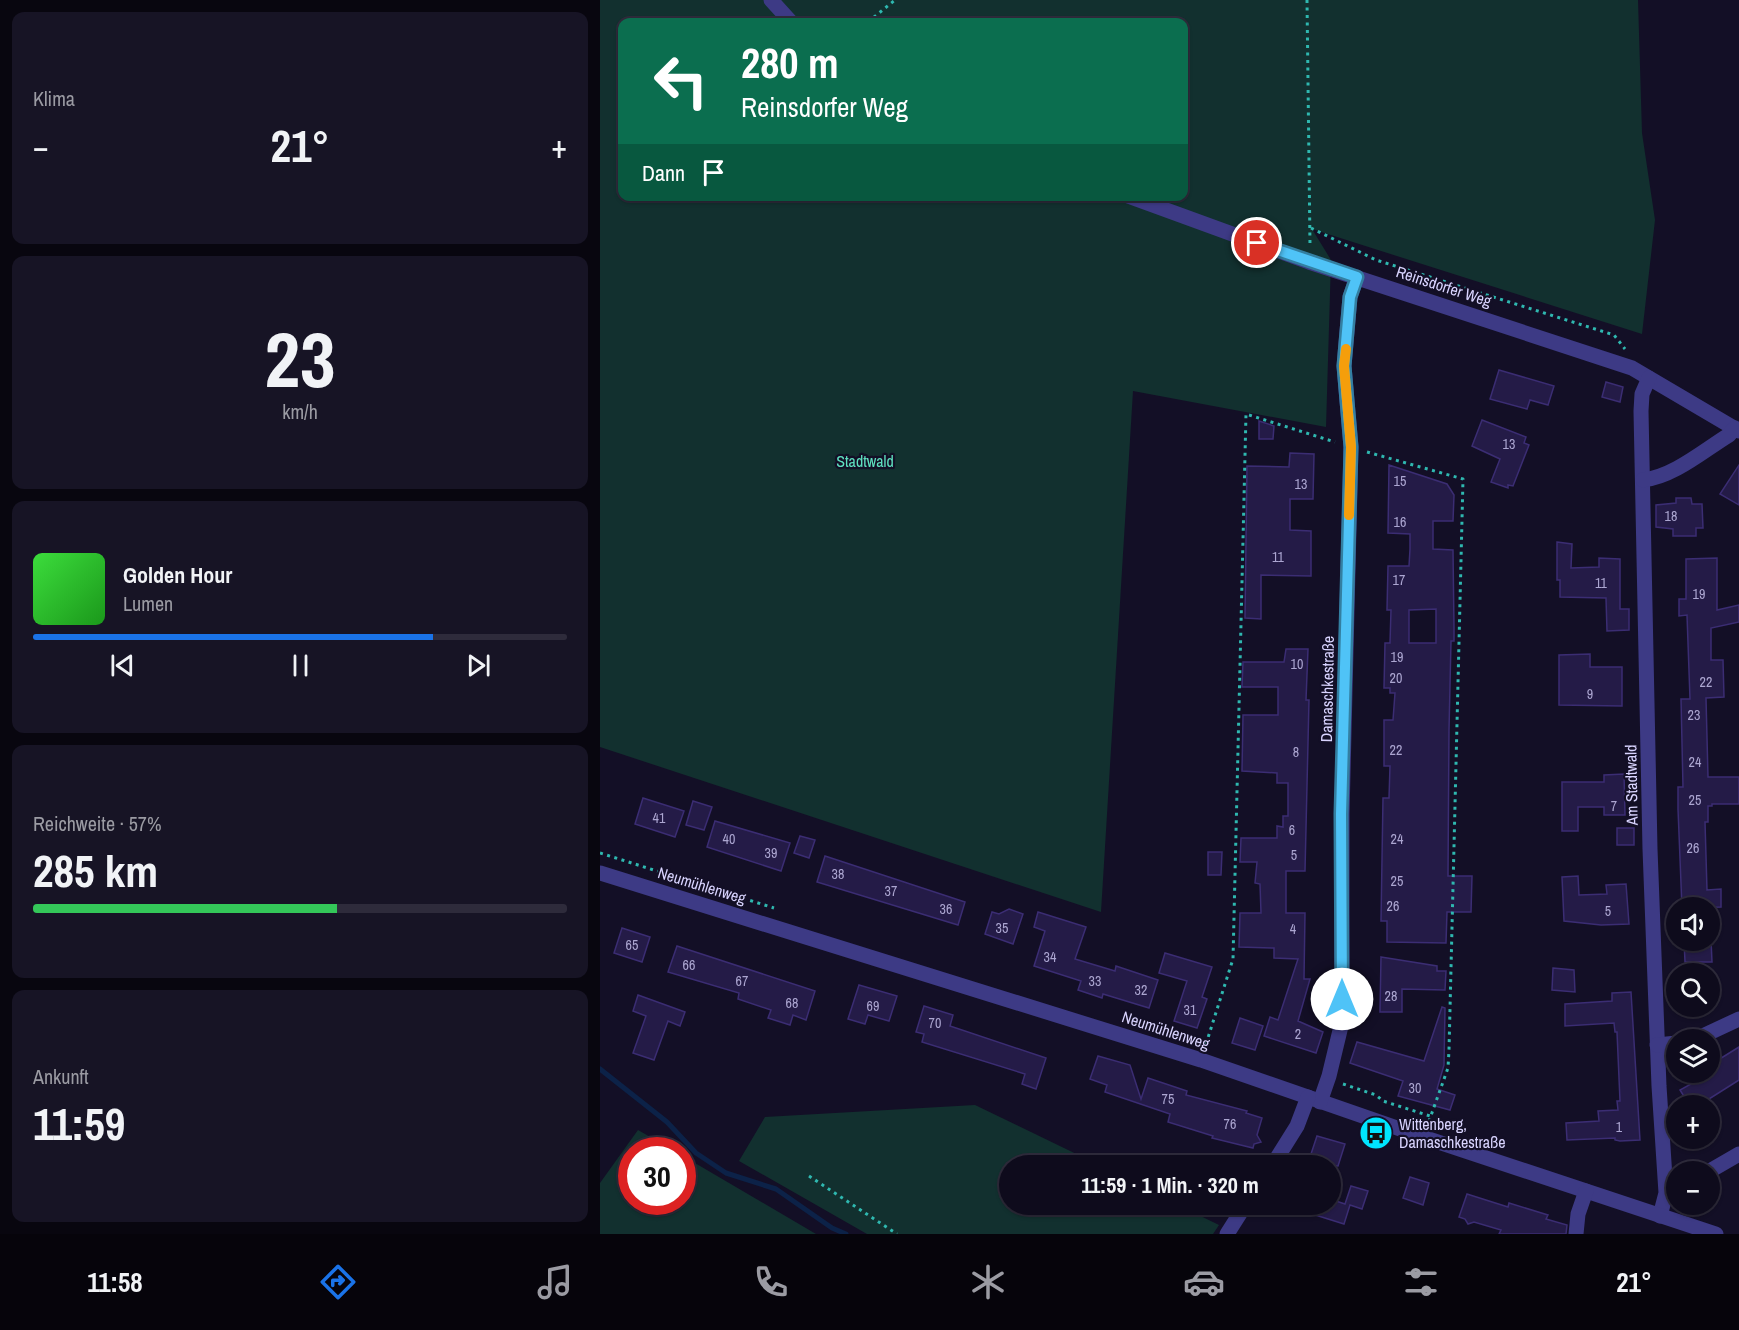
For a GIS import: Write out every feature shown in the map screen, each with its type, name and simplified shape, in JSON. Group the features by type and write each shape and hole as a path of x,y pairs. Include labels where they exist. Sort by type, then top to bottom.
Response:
{"street":[{"path":"771,0 787,18"},
{"name":"Reinsdorfer Weg","path":"1142,201 1309,262 1632,368 1737,429"},
{"name":"Damaschkestraße","path":"1279,1155 1326,1085 1342,1022 1341,814 1351,447 1344,366 1350,297 1357,277"},
{"name":"Am Stadtwald","path":"1649,378 1642,394 1643,480 1657,1045 1669,1161"},
{"path":"1643,480 1655,479 1737,429"},
{"name":"Neumühlenweg","path":"600,873 1201,1059 1314,1100 1716,1234"},
{"path":"1718,1029 1739,1019"},
{"path":"1657,1045 1666,1044"},
{"path":"1720,1165 1739,1154"},
{"path":"1576,1234 1578,1214 1586,1191"},
{"name":"Am Stadtwald","path":"1660,1216 1666,1204"},
{"path":"1227,1234 1239,1215"}],"path":[{"path":"873,18 895,0"},
{"path":"1307,0 1311,228 1309,262"},
{"path":"1311,228 1376,260 1614,335 1628,352"},
{"path":"1201,1059 1233,959 1246,414"},
{"path":"1423,1137 1448,1068 1463,479"},
{"path":"1326,1085 1336,1082 1376,1095 1383,1101 1430,1116"},
{"path":"809,1176 897,1234"}],"green space":[{"name":"Stadtwald","path":"600,0 1638,0 1642,133 1655,220 1642,334 1312,229 1331,260 1326,427 1133,391 1101,912 600,747"},
{"path":"975,1105 1078,1155 999,1155 999,1215 1198,1215 1219,1225 1213,1234 867,1234 739,1161 765,1117"},
{"path":"638,1130 650,1137 633,1137"},
{"path":"618,1158 618,1215 696,1215 696,1164 816,1234 600,1234 600,1183"}],"building":[{"path":"1499,370 1554,386 1548,405 1530,400 1527,409 1490,399"},
{"path":"1606,382 1623,387 1620,402 1602,397"},
{"path":"1482,420 1526,437 1524,443 1529,445 1513,486 1508,485 1508,488 1491,482 1500,459 1472,446"},
{"path":"1259,421 1274,426 1273,439 1259,439"},
{"path":"1290,453 1314,454 1313,499 1290,499 1290,530 1311,531 1311,576 1261,575 1261,619 1245,618 1247,466 1289,467"},
{"path":"1389,465 1447,484 1454,495 1453,521 1433,521 1433,549 1453,550 1454,641 1451,641 1448,876 1472,876 1471,912 1447,912 1446,943 1387,942 1387,921 1381,921 1383,798 1389,798 1390,766 1384,766 1384,720 1393,720 1395,693 1390,693 1390,688 1384,688 1385,643 1390,643 1391,610 1387,610 1388,566 1409,566 1410,549 1410,534 1388,533","holes":["1436,609 1436,643 1409,643 1409,610"]},
{"path":"1739,465 1739,505 1720,494"},
{"path":"1676,498 1691,498 1692,504 1702,504 1703,528 1696,528 1696,536 1673,536 1673,529 1656,527 1656,505 1676,503"},
{"path":"1557,542 1572,544 1571,568 1599,567 1599,558 1620,559 1620,609 1629,609 1629,630 1607,631 1606,598 1560,597 1560,580 1557,580"},
{"path":"1717,558 1717,610 1739,605 1739,622 1711,628 1711,660 1723,660 1724,697 1706,698 1708,777 1739,777 1739,804 1708,806 1708,822 1705,822 1707,890 1721,889 1721,907 1720,897 1682,897 1678,809 1678,787 1683,787 1681,699 1690,699 1687,615 1679,616 1679,599 1686,599 1686,559"},
{"path":"1286,649 1308,649 1305,871 1286,871 1286,913 1305,913 1304,979 1310,979 1298,1021 1323,1032 1316,1053 1264,1036 1270,1017 1278,1020 1298,959 1274,958 1274,948 1239,947 1240,913 1261,913 1260,884 1255,883 1257,862 1240,862 1241,838 1277,838 1277,826 1283,827 1283,816 1288,816 1288,783 1277,783 1277,773 1242,771 1243,715 1278,715 1278,687 1242,687 1243,662 1284,662"},
{"path":"1590,654 1590,667 1622,667 1622,706 1559,705 1559,655"},
{"path":"1624,774 1625,815 1604,815 1604,807 1578,807 1578,831 1562,831 1562,782 1604,782 1604,775"},
{"path":"643,798 684,811 675,837 635,824"},
{"path":"693,801 712,807 704,830 686,825"},
{"path":"715,821 790,843 781,871 707,847"},
{"path":"1617,828 1634,828 1634,845 1617,845"},
{"path":"800,836 815,840 809,858 794,853"},
{"path":"1208,852 1222,852 1221,875 1208,875"},
{"path":"825,856 965,902 958,925 817,882"},
{"path":"1578,876 1579,895 1607,894 1606,885 1626,884 1629,924 1601,925 1564,921 1562,877"},
{"path":"1009,909 1023,914 1013,944 985,934 992,912 999,914"},
{"path":"1038,912 1086,927 1075,959 1115,971 1116,966 1158,980 1149,1008 1103,994 1102,998 1078,990 1081,981 1034,966 1045,931 1034,927"},
{"path":"622,928 650,937 642,962 614,953"},
{"path":"677,946 815,991 806,1020 793,1015 790,1025 768,1018 771,1010 738,999 739,993 668,972"},
{"path":"1684,951 1712,951 1712,962 1685,962"},
{"path":"1165,953 1212,967 1202,997 1207,999 1197,1028 1174,1021 1187,981 1159,973"},
{"path":"1381,957 1437,966 1437,971 1446,971 1445,990 1402,989 1402,1012 1380,1012"},
{"path":"1553,968 1574,970 1575,992 1552,990"},
{"path":"859,985 897,996 889,1021 868,1015 865,1024 848,1019"},
{"path":"1631,992 1640,1140 1620,1141 1615,1138 1567,1140 1566,1123 1599,1121 1598,1111 1618,1110 1617,1101 1620,1101 1617,1032 1615,1032 1614,1023 1565,1026 1565,1004 1612,1001 1612,993"},
{"path":"638,995 685,1012 680,1026 668,1021 654,1060 633,1053 646,1016 633,1011"},
{"path":"924,1006 953,1015 950,1026 1046,1058 1036,1089 1022,1084 1025,1074 922,1042 924,1034 916,1032"},
{"path":"1442,1007 1445,1008 1444,1065 1437,1089 1455,1095 1450,1110 1398,1096 1403,1081 1350,1063 1357,1042 1424,1061"},
{"path":"1240,1018 1263,1026 1255,1050 1232,1043"},
{"path":"1739,1047 1739,1080 1715,1095 1683,1095 1680,1090 1690,1083 1720,1083 1720,1059"},
{"path":"1098,1056 1130,1065 1141,1099 1148,1078 1187,1091 1186,1095 1247,1111 1246,1113 1262,1118 1257,1135 1261,1142 1254,1144 1253,1148 1212,1138 1213,1136 1168,1122 1170,1114 1105,1092 1107,1085 1090,1079"},
{"path":"1317,1136 1345,1144 1341,1157 1311,1155"},
{"path":"1410,1177 1429,1183 1423,1205 1403,1198"},
{"path":"1351,1186 1368,1191 1362,1209 1350,1205 1344,1224 1315,1215 1341,1215 1341,1203 1345,1204"},
{"path":"1467,1194 1508,1207 1509,1203 1548,1215 1546,1219 1567,1225 1566,1234 1499,1234 1501,1230 1474,1222 1468,1224 1465,1219 1459,1217"}],"waterway":[{"path":"600,1069 667,1122 696,1153 726,1173 776,1189 832,1228 846,1234"}],"slow traffic":[{"path":"1346,349 1344,366 1351,447 1349,515"}],"place":[{"name":"Wittenberg, Damaschkestraße","path":"1376,1133"}],"route":[{"path":"1257,243 1357,277 1350,297 1344,366 1351,447 1341,814 1342,999"}]}
